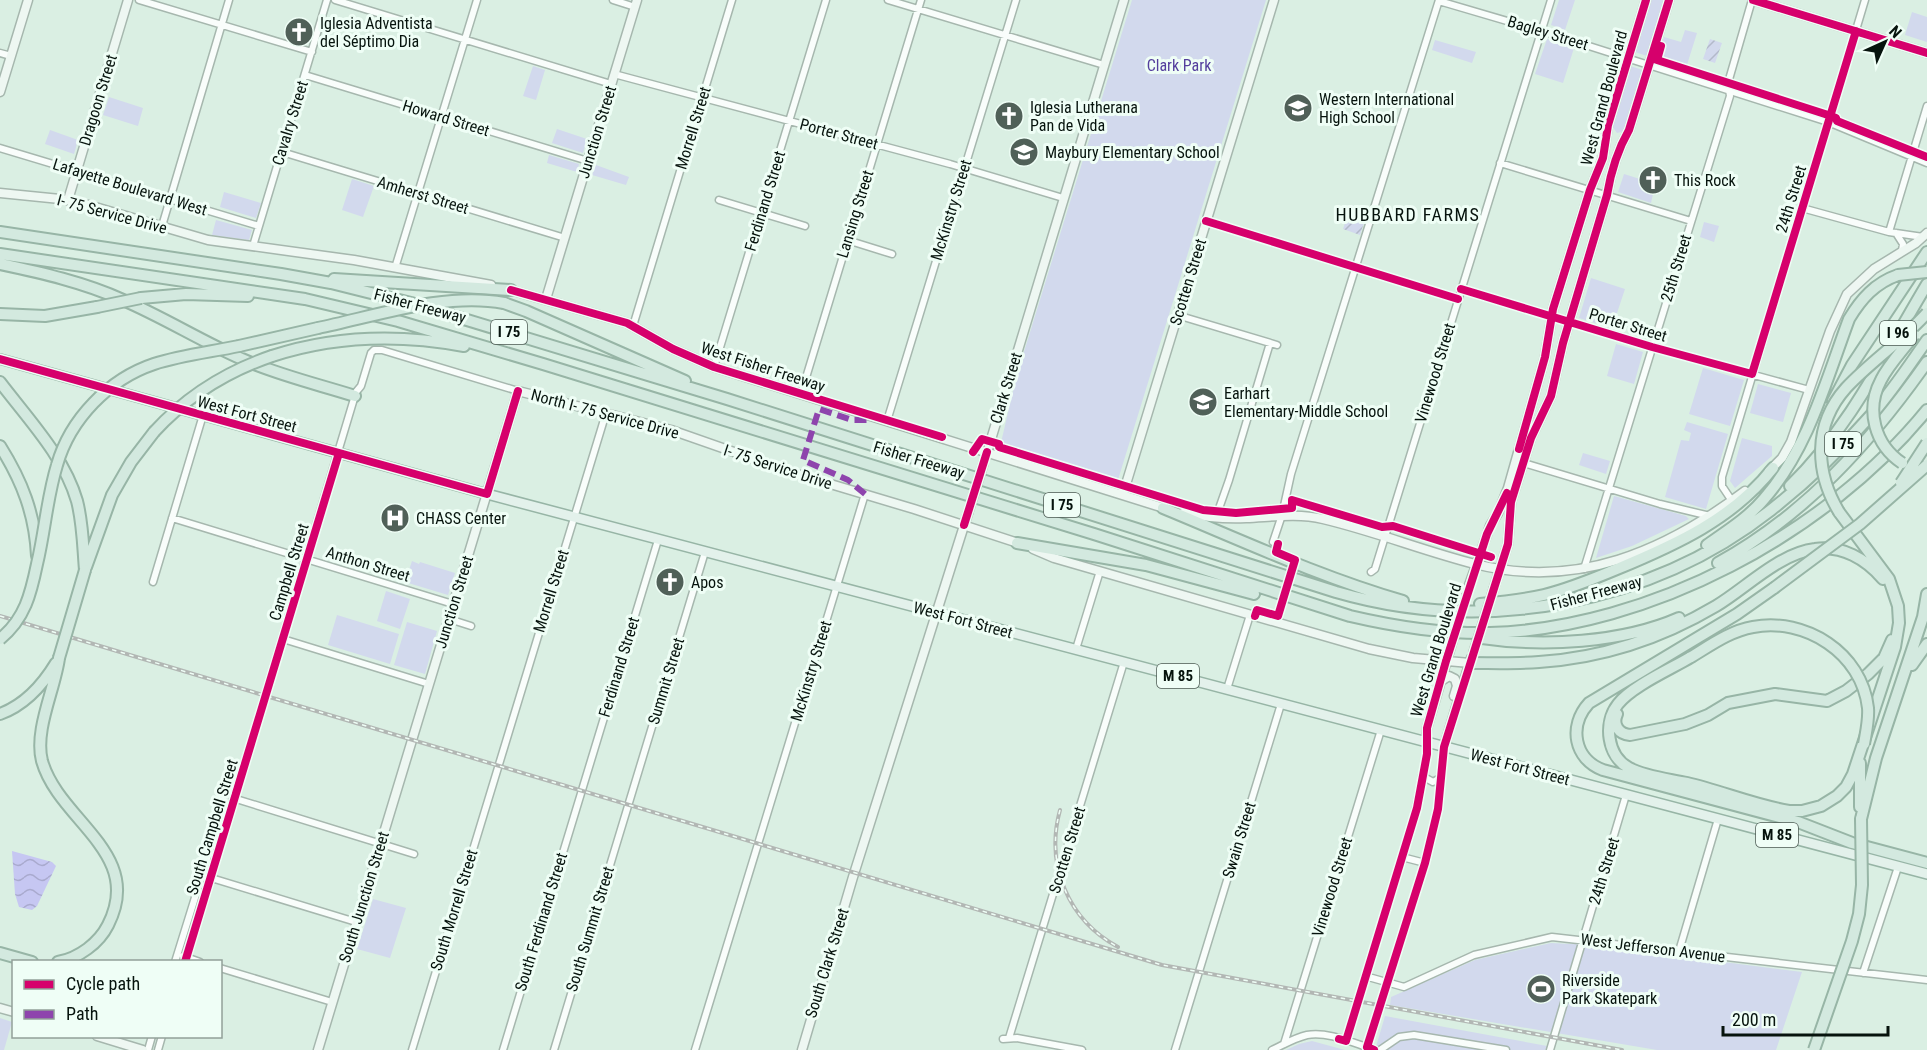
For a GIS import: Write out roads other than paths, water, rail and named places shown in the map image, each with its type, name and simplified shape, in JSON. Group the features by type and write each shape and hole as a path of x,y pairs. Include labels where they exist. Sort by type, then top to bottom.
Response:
{"highway":[{"path":"0,225 60,241"},
{"name":"Fisher Freeway","path":"0,232 291,276 357,289 456,316 727,399 1336,592 1391,605 1440,610 1499,611 1563,604 1613,591 1699,556 1741,531 1790,495 1874,412 1927,340"},
{"path":"1693,660 1630,693 1617,705 1611,717 1609,731 1613,749 1619,759 1630,769 1780,809 1802,811 1821,806 1842,792 1849,782 1894,654 1899,623 1898,606 1885,572 1856,538 1827,491 1821,466 1820,448 1826,420 1834,399 1852,365 1927,252"},
{"name":"Fisher Freeway","path":"0,254 305,299 398,321 1094,534 1313,605 1389,626 1440,632 1490,633 1541,629 1590,620 1638,605 1697,582 1753,553 1795,527 1846,489 1880,460 1927,410"},
{"path":"0,264 50,274 94,288 139,307 244,360 355,396"},
{"path":"1662,573 1735,526 1757,507 1775,485 1808,429 1849,320 1856,308 1878,284 1898,275 1927,272"},
{"path":"291,276 511,290"},
{"name":"I 96","path":"1741,531 1813,463 1840,430 1927,284"},
{"path":"0,314 37,316 141,298 197,294 305,299"},
{"path":"0,639 16,623 25,608 33,585 59,458 73,429 88,409 111,388 146,368 168,361 451,300 477,300 504,303 526,311 727,399"},
{"path":"1826,420 1846,388 1908,334 1927,314"},
{"path":"1927,314 1885,373 1875,395 1873,414 1876,431 1885,447 1902,463 1927,472"},
{"path":"63,960 79,954 101,936 115,906 117,883 113,865 108,856 57,790 42,761 41,734 85,570 112,495 131,462 154,432 205,388 272,356 328,342 387,338 435,341 515,356"},
{"path":"1638,605 1727,558 1768,532 1798,509 1825,485 1869,439 1927,362"},
{"path":"0,382 65,471 77,501 82,522 85,570"},
{"path":"1846,489 1878,469 1927,421"},
{"path":"1879,508 1908,474 1927,442"},
{"path":"0,446 17,474 28,500 33,519 37,565"},
{"path":"1927,465 1848,534 1754,603 1594,699 1578,719 1576,738 1581,752 1589,763 1603,770 1798,822 1852,843 1927,863"},
{"path":"1163,508 1336,580 1440,610 1553,593 1648,556 1712,524 1747,496 1773,468"},
{"path":"1017,543 1146,565 1257,594 1313,605"},
{"path":"1471,659 1538,663 1577,658 1629,645 1688,621 1798,553 1814,549 1829,548 1864,561 1893,591"},
{"path":"1440,632 1522,642 1613,637 1647,630 1673,621 1753,580"},
{"path":"1861,819 1876,758 1923,617 1927,594"},
{"path":"1814,1050 1852,941 1859,914 1862,885 1860,762 1868,723 1868,708 1859,678 1843,655 1815,635 1786,626 1751,627 1726,636 1626,704 1615,718 1618,730 1630,735 1674,727 1708,715 1728,703 1775,694 1827,701 1846,692 1884,658 1899,623"},
{"path":"1912,650 1927,626"},
{"path":"1901,684 1927,644"},
{"path":"0,714 30,697 60,658"},
{"path":"0,953 25,960"}],"main road":[{"name":"West Fort Street","path":"0,359 658,540 1927,874"}],"street":[{"path":"0,92 28,0"},
{"name":"Dragoon Street","path":"68,200 128,0"},
{"path":"139,0 312,52"},
{"path":"162,226 229,0"},
{"name":"Cavalry Street","path":"253,246 327,0"},
{"path":"335,0 612,84"},
{"path":"395,268 477,0"},
{"path":"613,0 636,3"},
{"name":"Morrell Street","path":"633,326 732,0"},
{"name":"Ferdinand Street","path":"714,367 826,0"},
{"path":"888,0 1104,65"},
{"name":"Lansing Street","path":"801,394 921,0"},
{"name":"McKinstry Street","path":"887,421 1016,0"},
{"name":"Clark Street","path":"853,877 938,613 1124,0"},
{"name":"Scotten Street","path":"1123,494 1274,0"},
{"path":"1273,542 1439,0"},
{"name":"Bagley Street","path":"1439,0 1628,57 1828,122 1927,163"},
{"name":"Vinewood Street","path":"1371,572 1375,569 1385,538 1551,0"},
{"name":"West Grand Boulevard","path":"1346,1041 1417,808 1427,754 1428,728 1446,661 1490,526 1505,498 1524,446 1552,316 1590,190 1603,158 1608,125 1646,0"},
{"name":"West Grand Boulevard","path":"1367,1047 1425,863 1438,809 1444,747 1508,544 1511,502 1524,463 1524,446 1551,396 1563,343 1607,195 1611,170 1629,130 1669,0"},
{"path":"1752,0 1927,53"},
{"name":"25th Street","path":"1584,570 1730,96 1728,83 1752,0"},
{"name":"24th Street","path":"1732,501 1722,486 1722,477 1865,0"},
{"name":"Junction Street","path":"546,299 636,3"},
{"path":"0,52 11,56"},
{"name":"Porter Street","path":"614,74 964,168 1063,198"},
{"name":"Howard Street","path":"305,75 588,161"},
{"path":"1893,233 1927,106"},
{"name":"Lafayette Boulevard West","path":"0,148 259,226"},
{"name":"Amherst Street","path":"282,152 565,238"},
{"path":"1500,163 1691,221"},
{"name":"I- 75 Service Drive","path":"0,193 68,200 222,242 354,260"},
{"path":"719,200 805,226"},
{"path":"1802,208 1893,233 1925,235"},
{"path":"1206,221 1458,299"},
{"path":"1893,233 1903,244 1902,252"},
{"name":"West Fisher Freeway","path":"354,260 472,281 546,299 633,326 673,349 714,367 1163,508 1216,517 1247,518 1282,514 1323,519 1477,565 1543,573 1584,570 1651,547 1710,516 1773,468 1786,452 1795,431 1830,331 1847,294 1874,269 1925,235"},
{"path":"848,240 892,254"},
{"name":"Porter Street","path":"1461,289 1652,347 1809,390"},
{"path":"1178,315 1273,344 1216,517"},
{"name":"Campbell Street","path":"265,700 355,396 361,386 371,353 374,350 382,350 518,391"},
{"name":"Junction Street","path":"411,743 518,391"},
{"name":"North I- 75 Service Drive","path":"518,391 693,437"},
{"name":"Morrell Street","path":"497,770 606,413"},
{"path":"153,582 203,415"},
{"name":"I- 75 Service Drive","path":"693,437 797,474 865,494"},
{"path":"1524,463 1608,489 1710,516"},
{"path":"865,494 964,525 1054,558 1369,649 1413,658 1446,661 1471,659"},
{"name":"McKinstry Street","path":"695,1050 865,494"},
{"path":"1690,511 1694,518 1693,526"},
{"name":"Anthon Street","path":"172,519 453,604"},
{"name":"Ferdinand Street","path":"580,795 658,540"},
{"name":"Summit Street","path":"627,809 705,552"},
{"path":"1076,649 1100,571"},
{"path":"1227,689 1250,615"},
{"path":"449,619 471,626"},
{"path":"283,639 429,684"},
{"name":"Scotten Street","path":"1083,1050 1058,1044 1006,1039 1124,662"},
{"path":"1441,681 1450,676 1457,683 1449,714 1448,732"},
{"name":"South Campbell Street","path":"186,959 233,798 265,700"},
{"name":"Swain Street","path":"1175,1050 1281,704"},
{"name":"Vinewood Street","path":"1284,1044 1381,730"},
{"name":"South Junction Street","path":"318,1050 411,743"},
{"name":"South Morrell Street","path":"412,1050 497,770"},
{"path":"1422,776 1433,782 1440,778"},
{"name":"South Ferdinand Street","path":"503,1050 580,795"},
{"name":"24th Street","path":"1550,1050 1626,795"},
{"path":"233,798 414,854"},
{"name":"South Campbell Street","path":"176,958 214,833 233,798"},
{"name":"South Summit Street","path":"554,1050 627,809"},
{"path":"1679,951 1718,819"},
{"path":"1402,857 1425,863"},
{"path":"1863,973 1898,867"},
{"path":"202,875 357,922"},
{"name":"South Clark Street","path":"802,1050 853,877"},
{"name":"West Jefferson Avenue","path":"1365,976 1399,987 1409,985 1474,955 1552,937 1927,980"},
{"path":"176,958 186,959"},
{"path":"222,969 332,1002"},
{"path":"1272,1050 1306,1035 1346,1041 1378,1050 1399,1037 1414,1035 1506,1050"},
{"path":"104,1038 143,1050"}],"water":[{"path":"12,851 52,862 56,866 37,906 32,910 19,907 15,894"}],"railway":[{"path":"0,616 1162,965 1622,1050"},
{"path":"1060,810 1056,831 1056,851 1065,889 1086,922 1118,947"}],"place":[{"name":"Iglesia Adventista del Séptimo Dia","path":"299,32"},
{"name":"Western International High School","path":"1298,108"},
{"name":"Iglesia Lutherana Pan de Vida","path":"1009,116"},
{"name":"Maybury Elementary School","path":"1024,152"},
{"name":"This Rock","path":"1653,180"},
{"name":"Earhart Elementary-Middle School","path":"1203,402"},
{"name":"CHASS Center","path":"395,518"},
{"name":"Apos","path":"670,582"},
{"name":"Riverside Park Skatepark","path":"1541,989"}],"district":[{"name":"HUBBARD FARMS","path":"1408,214"}],"park label":[{"name":"Clark Park","path":"1179,65"}]}
